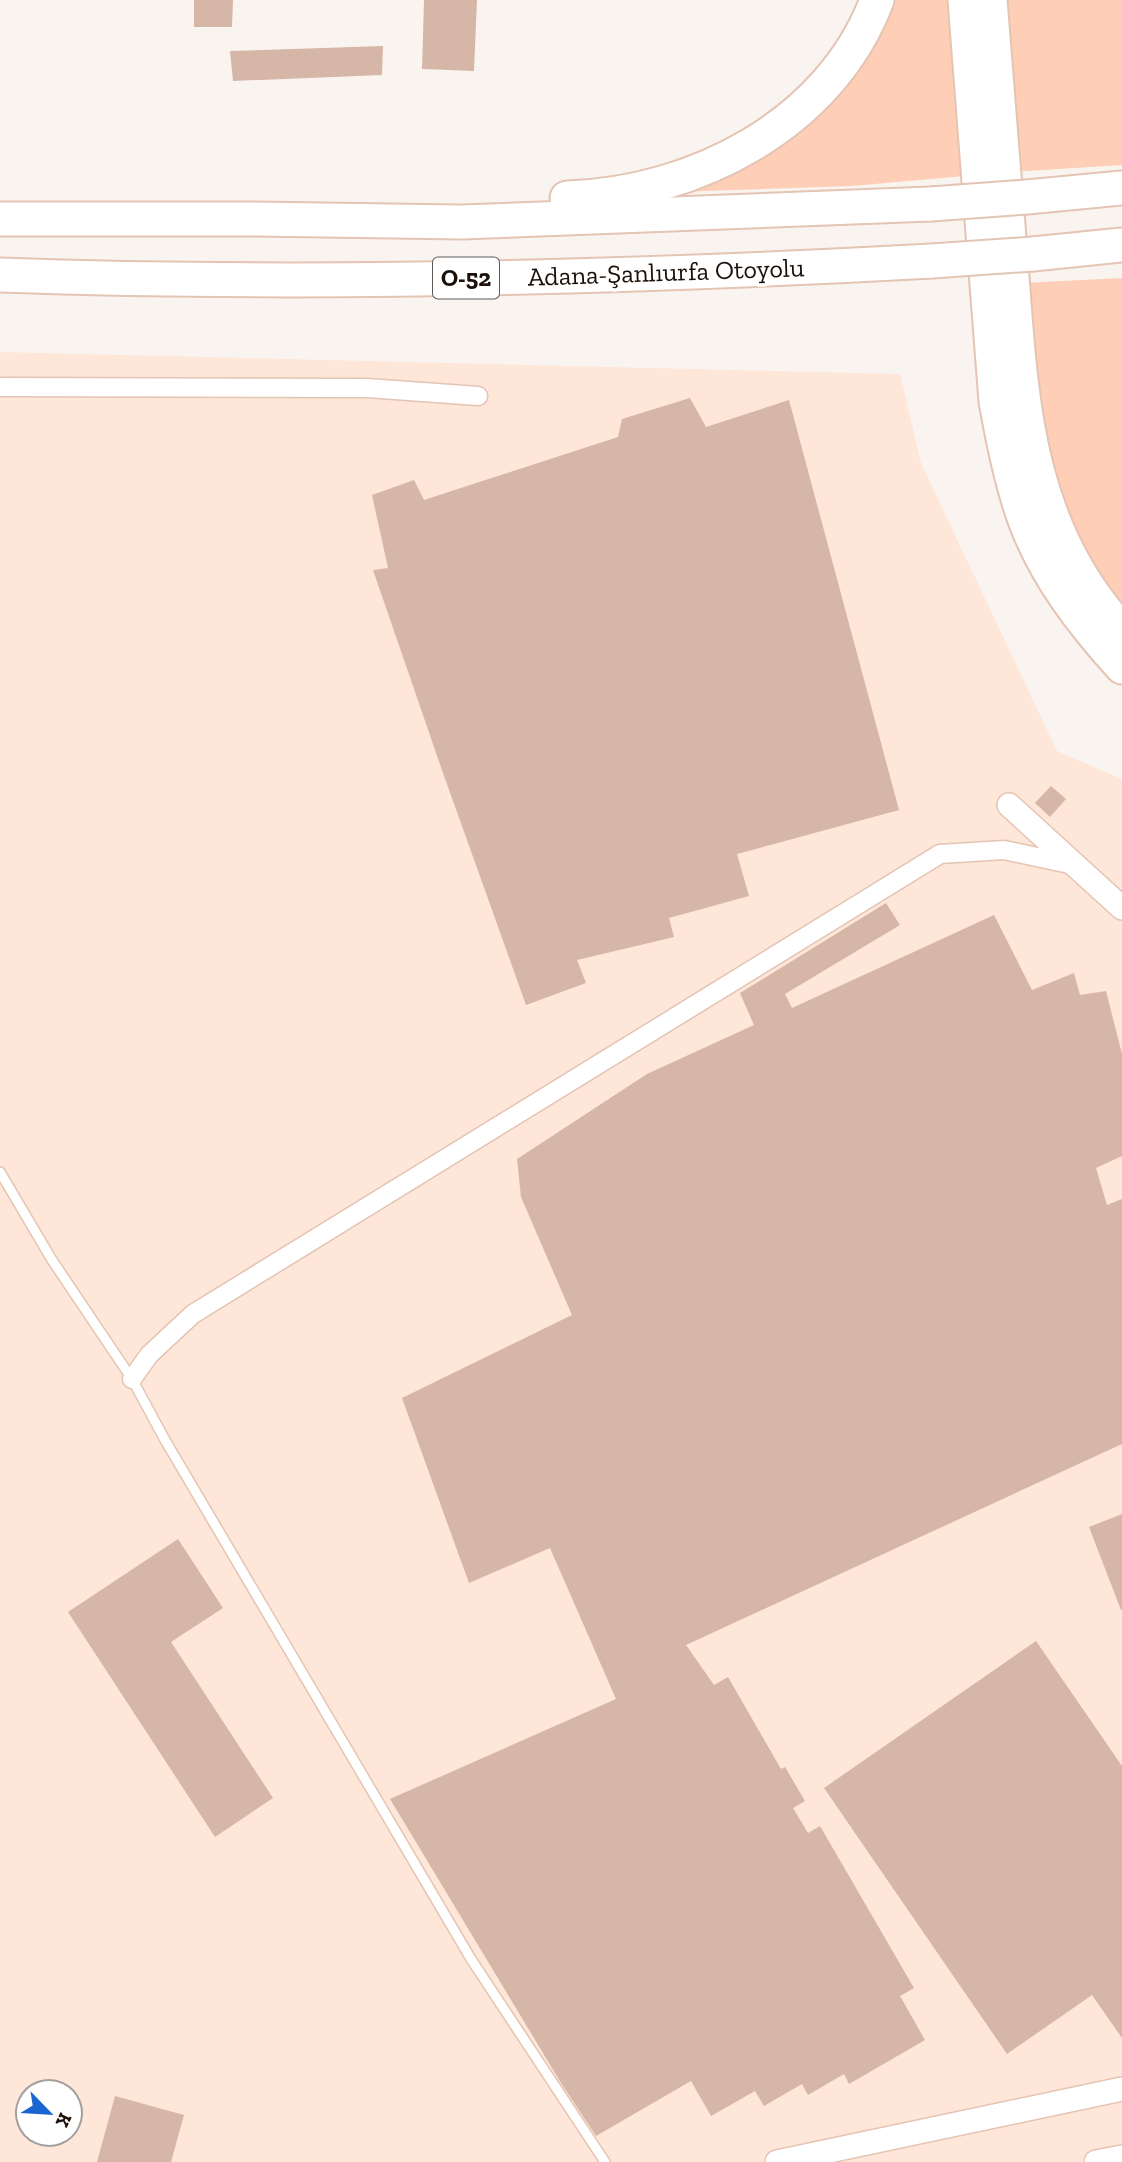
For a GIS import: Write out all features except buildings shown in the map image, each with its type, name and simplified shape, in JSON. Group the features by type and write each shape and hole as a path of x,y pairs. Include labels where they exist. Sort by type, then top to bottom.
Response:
{"highway":[{"path":"253,219 455,201 591,197 663,184 728,159 787,121 825,84 855,44 877,0"},
{"path":"965,0 996,401 1007,463 1025,521 1063,595 1122,667"},
{"path":"990,0 1021,387 1032,455 1050,514 1068,552 1087,587 1122,630"},
{"name":"O-52","path":"0,219 462,222 931,204 1122,188"},
{"name":"Adana-Şanlıurfa Otoyolu","path":"0,275 249,281 466,278 756,270 932,261 1122,245"}],"street":[{"path":"0,387 367,388 478,396"},
{"path":"1009,805 1122,908"},
{"path":"132,1379 149,1355 193,1314 940,854 1004,850 1075,865"},
{"path":"777,2162 1122,2089"},
{"path":"1096,2162 1122,2157"}],"lane":[{"path":"0,1172 52,1260 132,1379 172,1452 471,1959 605,2162"}],"shaded area":[{"path":"886,0 949,0 965,176 852,186 677,192 736,166"},
{"path":"999,0 1122,0 1122,165 1013,172"},
{"path":"1122,278 1122,609 1101,582 1074,535 1050,477 1022,283"},
{"path":"0,352 900,374 921,463 1057,751 1122,779 1122,2162 0,2162"}]}
